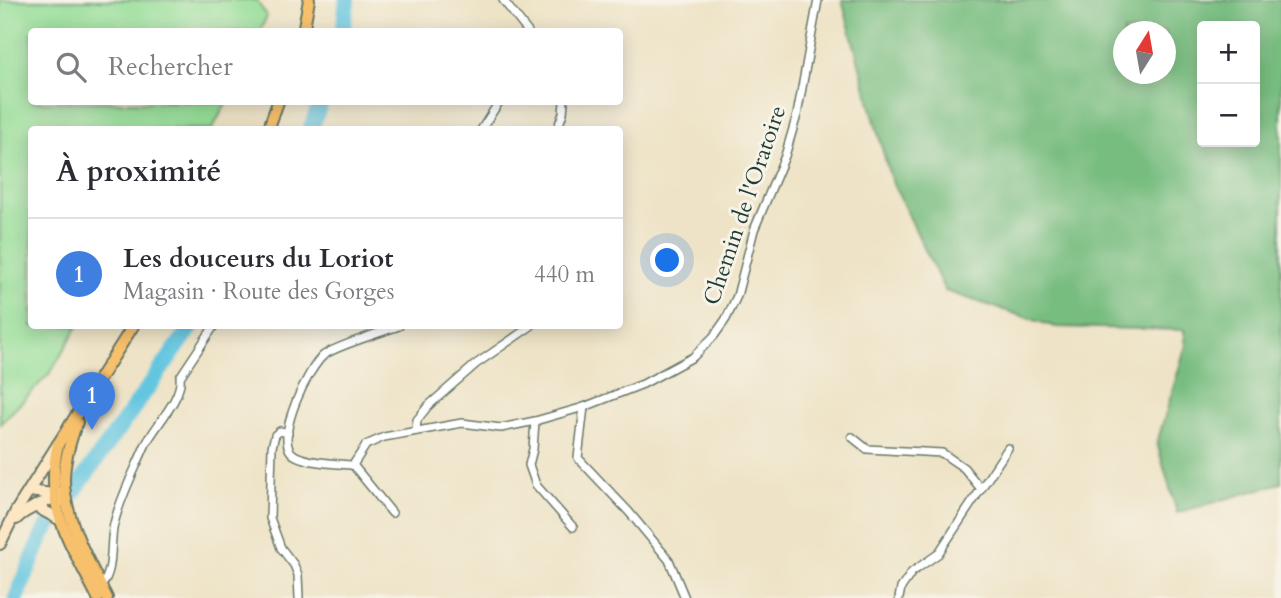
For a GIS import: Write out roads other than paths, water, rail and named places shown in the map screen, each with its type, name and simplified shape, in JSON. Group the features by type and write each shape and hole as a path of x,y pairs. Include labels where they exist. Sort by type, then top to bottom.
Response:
{"main road":[{"path":"304,28 309,0"},
{"path":"269,126 277,105"},
{"path":"0,544 29,491 131,329"},
{"path":"9,526 26,509 57,494 70,443 85,402"},
{"path":"58,444 54,460 59,519 98,598"},
{"path":"29,491 57,494"},
{"path":"57,494 70,516 107,598"},
{"path":"36,506 59,519"}],"street":[{"path":"503,0 525,28"},
{"name":"Chemin de l'Oratoire","path":"353,465 366,445 384,437 462,423 501,428 584,407 643,384 687,361 714,336 737,296 754,230 785,156 797,116 818,0"},
{"path":"484,126 497,105"},
{"path":"558,126 564,105"},
{"path":"101,586 108,573 114,524 145,445 173,404 181,385 180,377 212,329"},
{"path":"391,329 325,354 312,368 297,396 288,433 291,453 301,458 353,465 391,513"},
{"path":"416,431 417,420 428,407 476,364 527,329"},
{"path":"584,407 578,458 629,512 669,560 685,598"},
{"path":"535,421 529,465 536,485 573,527"},
{"path":"288,433 280,431 275,435 269,504 270,518 281,548 298,575 299,598"},
{"path":"852,437 867,449 942,453 964,468 981,489"},
{"path":"899,598 901,588 912,572 938,554 1008,448"}],"waterway":[{"path":"344,28 347,0"},
{"path":"312,126 320,105"},
{"path":"72,494 190,329"},
{"path":"16,598 43,534 51,522"}],"place":[{"name":"Les douceurs du Loriot","path":"92,430"}]}
